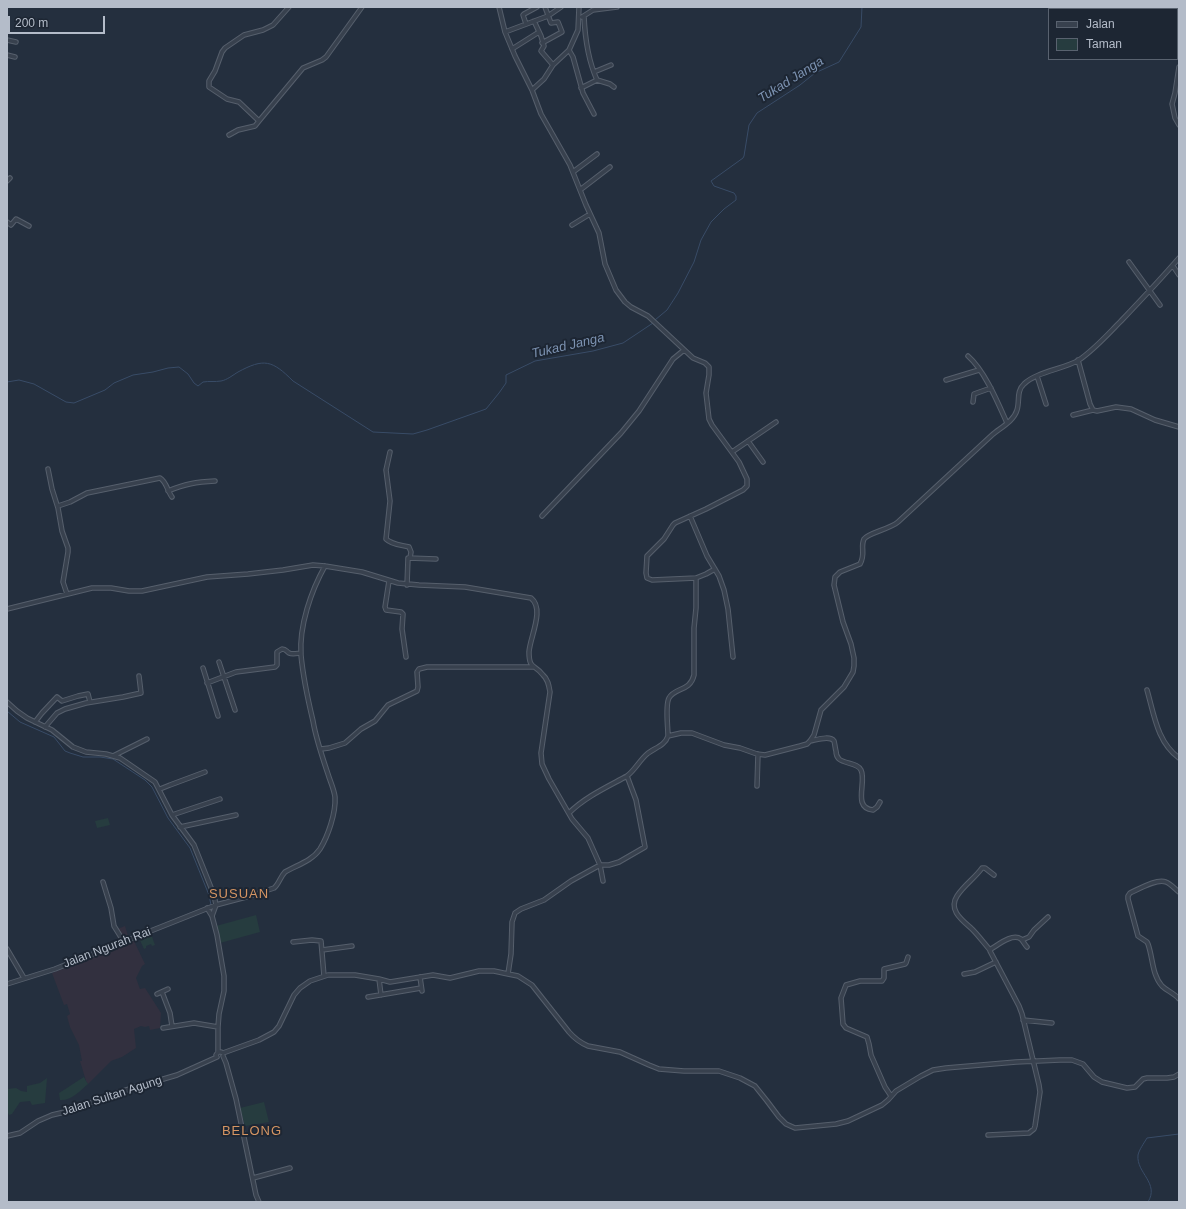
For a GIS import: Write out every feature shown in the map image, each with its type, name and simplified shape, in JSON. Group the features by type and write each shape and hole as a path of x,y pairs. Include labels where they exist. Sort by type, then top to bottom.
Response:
{"street":[{"path":"259,121 239,102 227,99 210,89 208,84 225,48 244,35 263,30 273,25 289,7"},
{"path":"229,135 238,130 255,126 303,68 326,57 362,7"},
{"path":"499,7 505,32 519,66 532,90 541,114 573,172 599,233 605,264 616,290 631,307 648,316 684,350 698,361 707,365 710,370 706,393 710,423 732,452 748,483 746,488 706,509 675,522 664,539 649,553 646,559 646,578 652,580 696,578 715,569"},
{"path":"526,24 523,14 537,7"},
{"path":"542,43 562,32 558,22 551,24 545,7"},
{"path":"505,32 548,16 561,7"},
{"path":"532,90 542,82 553,65 570,50 578,30 579,7"},
{"path":"579,19 593,10 617,7"},
{"path":"584,16 586,45 597,80"},
{"path":"534,21 542,38 544,47 541,51 553,65"},
{"path":"512,49 539,32"},
{"path":"7,40 16,42"},
{"path":"570,50 582,88 594,114"},
{"path":"7,55 15,57"},
{"path":"594,72 611,65"},
{"path":"1179,67 1176,93 1172,108 1179,125"},
{"path":"582,88 597,80 610,84 614,87"},
{"path":"573,172 597,154"},
{"path":"580,190 610,167"},
{"path":"572,225 590,214"},
{"path":"7,222 12,226 16,219 29,226"},
{"path":"668,736 682,733 692,733 717,743 765,755 807,744 814,735 820,710 844,687 853,672 854,666 852,651 834,586 835,577 840,572 860,564 864,554 863,545 865,538 874,533 890,528 898,522 992,435 1008,423 1017,410 1019,392 1025,383 1037,376 1078,360 1101,341 1150,291 1179,258"},
{"path":"1129,262 1160,305"},
{"path":"1173,266 1179,275"},
{"path":"542,516 621,433 639,411 673,359 684,350"},
{"path":"968,356 975,362 991,388 1008,423"},
{"path":"1078,360 1093,410"},
{"path":"946,380 979,370"},
{"path":"1037,376 1046,404"},
{"path":"973,402 974,394 991,388"},
{"path":"1073,415 1093,410 1097,411 1116,407 1131,409 1155,420 1179,427"},
{"path":"732,452 776,422"},
{"path":"748,441 763,462"},
{"path":"390,452 386,470 390,501 386,539 389,542 409,547 411,552 408,560 407,585"},
{"path":"48,469 52,489 58,506 62,531 68,548 63,582 67,594"},
{"path":"58,506 70,502 87,493 160,478 163,480 172,497"},
{"path":"168,491 196,482 215,481"},
{"path":"690,516 704,549 722,582 726,598 733,657"},
{"path":"410,558 436,559"},
{"path":"7,609 92,588 142,591 207,577 284,570 313,565 325,566 362,572 407,585 465,587 531,598 536,603 537,607 536,621 529,651 532,667"},
{"name":"Jalan Ngurah Rai","path":"7,984 55,969 207,908 274,888 282,874 308,860 320,849 330,828 335,800 313,722 301,653 306,610 325,566"},
{"path":"569,813 574,807 590,796 631,773 647,754 664,743 668,736 667,704 669,698 690,685 694,676 696,578"},
{"path":"389,581 385,607 386,610 401,612 403,614 402,629 406,657"},
{"path":"207,683 244,670 275,666 277,665 277,652 282,649 291,654 301,653"},
{"path":"219,662 235,710"},
{"path":"320,749 345,743 361,729 375,721 388,705 417,691 417,672 419,669 427,667 532,667 545,677 550,692 542,747 542,764 572,820 588,838 600,865 603,881"},
{"path":"203,668 218,716"},
{"path":"46,727 60,710 90,702 141,693 139,676"},
{"path":"1147,690 1159,733 1167,746 1179,758"},
{"path":"35,722 57,697 62,701 88,694 90,702"},
{"path":"7,702 16,711 55,732 73,747 113,756 126,761 155,782 160,789 172,815 192,842 197,852 214,895 216,905 212,916"},
{"path":"810,741 828,738 833,740 836,754 839,759 858,766 861,770 862,800 864,806 867,809 873,810 877,808 880,802"},
{"path":"113,756 147,739"},
{"path":"757,786 758,754"},
{"path":"160,789 205,772"},
{"path":"508,974 512,922 515,913 521,909 541,902 571,881 600,865 609,865 619,862 645,847 636,800 627,776"},
{"path":"172,815 220,799"},
{"path":"180,827 236,815"},
{"path":"988,1135 1029,1132 1034,1130 1040,1092 1034,1062 1019,1006 990,950 957,914 955,906 955,900 958,895 982,868 985,868 994,875"},
{"path":"1179,892 1169,883 1161,881 1153,883 1130,894 1128,899 1138,936 1148,944 1158,982 1179,999"},
{"path":"103,882 111,908 115,929 124,942"},
{"path":"207,908 212,916 221,958 224,982 223,997 219,1014 218,1052 221,1052 221,1056 226,1064 236,1099 256,1195 259,1202"},
{"path":"1022,940 1029,937 1048,917"},
{"path":"990,950 1014,937 1022,940 1027,947"},
{"path":"292,942 319,940 321,942 324,976 350,975 390,982 434,975 450,978 479,971 494,971 518,976 532,985 574,1037 583,1044 620,1052 649,1066 659,1069 719,1071 740,1078 755,1086 768,1101 778,1117 789,1126 795,1128 836,1124 848,1121 882,1105 896,1090 906,1084 939,1069 974,1065 1060,1060 1080,1062 1094,1077 1102,1082 1127,1088 1135,1087 1147,1078 1167,1078 1174,1077 1179,1074"},
{"path":"322,950 352,946"},
{"path":"7,949 24,978"},
{"path":"891,1096 870,1056 867,1037 846,1028 843,1024 841,998 846,985 860,981 882,981 884,978 884,969 905,964 908,956"},
{"path":"964,974 975,972 996,962"},
{"name":"Jalan Sultan Agung","path":"7,1136 20,1133 46,1117 76,1109 116,1093 177,1075 259,1040 274,1032 279,1026 294,995 300,988 310,981 324,976"},
{"path":"368,997 422,990 420,978"},
{"path":"379,979 381,995"},
{"path":"157,994 168,989"},
{"path":"162,992 170,1013 172,1026"},
{"path":"1023,1020 1052,1023"},
{"path":"163,1028 194,1023 218,1027"},
{"path":"253,1178 290,1168"}],"shaded area":[{"path":"125,926 130,942 134,941 145,964 142,966 136,978 140,989 145,988 161,1013 160,1028 150,1030 149,1026 141,1026 134,1029 136,1048 122,1057 111,1061 88,1084 80,1061 82,1061 79,1045 70,1027 67,1016 70,1014 67,1004 64,1005 52,973 121,947 115,930"}],"green space":[{"path":"108,818 110,825 97,828 95,821"},
{"path":"256,915 260,932 220,943 216,926"},
{"path":"151,934 155,945 152,946 151,944 146,946 144,949 139,938"},
{"path":"84,1077 88,1084 72,1097 60,1100 59,1093"},
{"path":"47,1078 45,1103 32,1105 30,1101 20,1102 12,1114 9,1115 7,1111 7,1089 16,1088 27,1092 27,1086 40,1083"},
{"path":"264,1102 269,1122 245,1126 240,1108"}],"waterway":[{"name":"Tukad Janga","path":"655,320 667,310 678,293 694,262 701,240 711,222 736,200 734,193 714,186 711,181 743,158 749,125 757,113 800,85 815,73 839,62 861,27 862,7"},
{"name":"Tukad Janga","path":"7,382 19,380 34,384 66,402 74,403 105,390 114,383 133,375 179,367 188,374 198,386 203,382 228,379 247,368 261,363 267,363 273,365 293,381 373,432 413,434 486,409 506,383 506,375 535,361 593,351 623,343 653,323"},
{"path":"7,711 20,722 54,737 65,751 83,757 113,759 145,780 152,787 168,818 190,848 209,895 211,905"},
{"path":"1148,1202 1151,1195 1151,1189 1138,1161 1139,1151 1147,1138 1179,1134"}],"district":[{"name":"SUSUAN","path":"239,894"},
{"name":"BELONG","path":"252,1131"}]}
